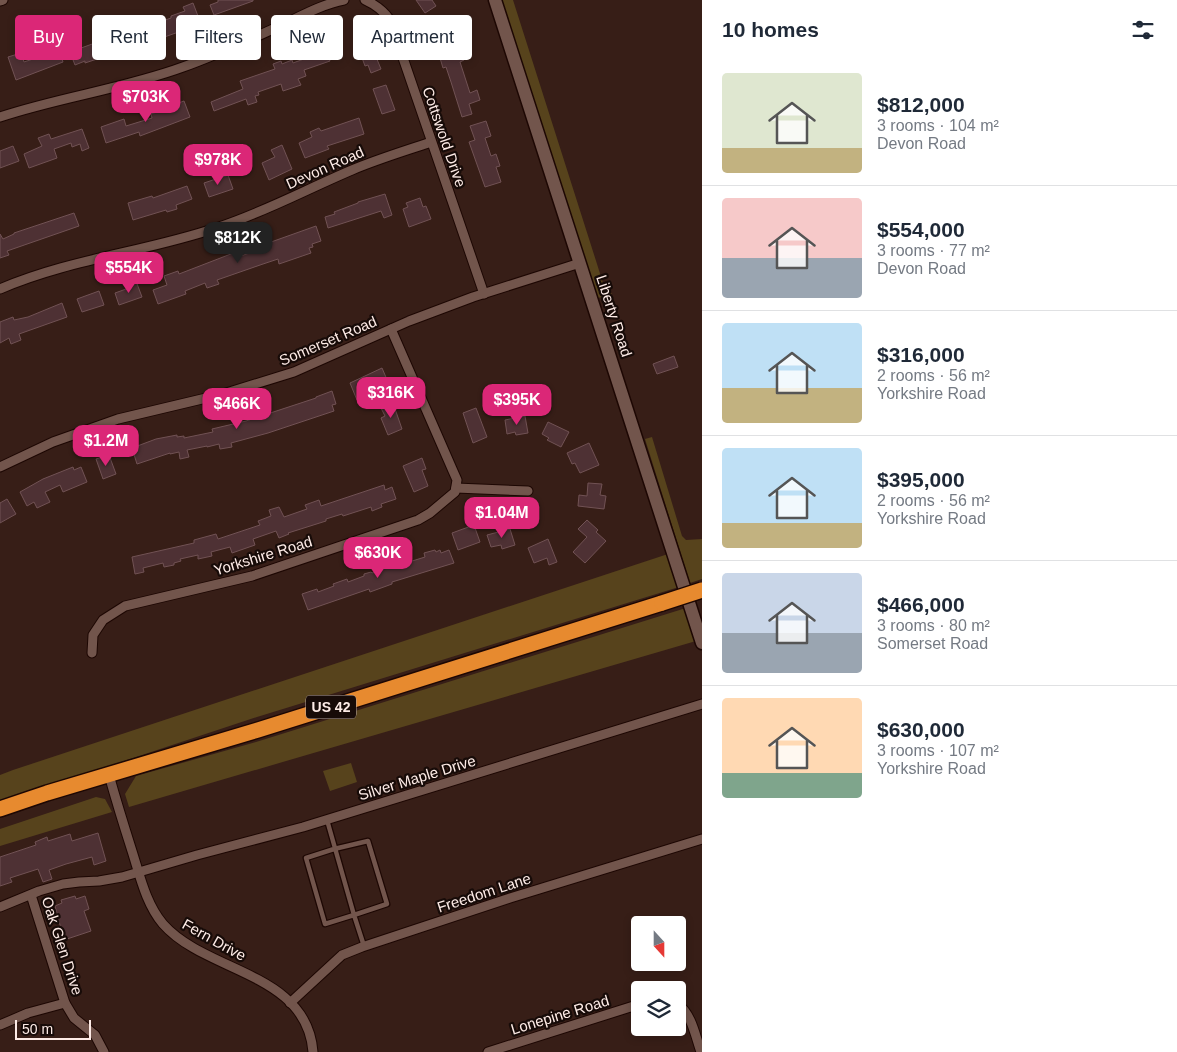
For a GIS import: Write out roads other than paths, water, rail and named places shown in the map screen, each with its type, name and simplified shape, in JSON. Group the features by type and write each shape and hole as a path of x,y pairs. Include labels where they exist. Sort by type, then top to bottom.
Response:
{"highway":[{"name":"US 42","path":"0,809 702,590"}],"street":[{"path":"0,117 40,104 166,74 222,52 309,12 344,0"},
{"name":"Cottswold Drive","path":"365,0 375,4 385,12 390,20 484,294"},
{"name":"Liberty Road","path":"494,0 702,643"},
{"name":"Devon Road","path":"0,289 66,266 218,228 265,210 354,169 431,142"},
{"name":"Somerset Road","path":"0,468 53,442 118,419 223,394 294,372 392,329 484,294 580,263"},
{"path":"392,329 457,480 456,488 528,490"},
{"name":"Yorkshire Road","path":"92,653 93,636 103,620 124,606 252,576 418,520 430,513 455,492 456,488"},
{"name":"Silver Maple Drive","path":"0,907 63,884 99,881 139,872 327,820 702,704"},
{"name":"Fern Drive","path":"109,774 147,899 162,923 186,943 275,989 290,1003 304,1021 310,1034 312,1052"},
{"name":"Freedom Lane","path":"290,1003 342,955 364,946 510,898 702,839"},
{"name":"Oak Glen Drive","path":"31,895 64,1003 74,1018 95,1036 104,1052"},
{"path":"0,1025 28,1013 64,1003"},
{"name":"Lonepine Road","path":"488,1052 631,1007"},
{"path":"686,1012 701,1052"}],"lane":[{"path":"327,820 364,946"},
{"path":"368,842 387,904 354,915 325,924 306,858 334,849 368,842"}]}
